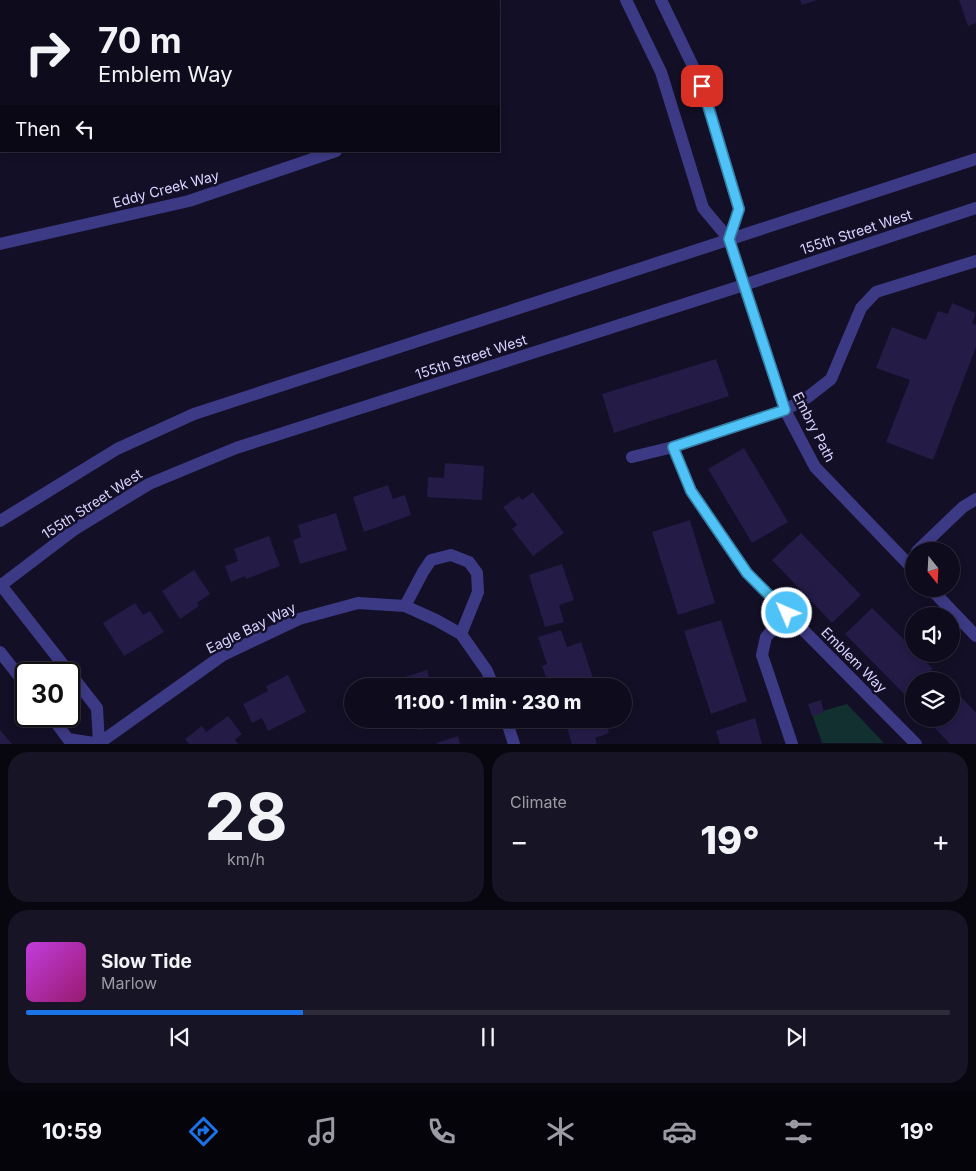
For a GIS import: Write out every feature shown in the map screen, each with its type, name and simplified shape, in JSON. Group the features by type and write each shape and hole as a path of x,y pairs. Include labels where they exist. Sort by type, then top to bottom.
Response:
{"street":[{"name":"Embry Path","path":"626,0 660,72 704,208 729,239 785,410 815,467 905,552"},
{"path":"661,0 702,86 739,209 729,239"},
{"name":"Eddy Creek Way","path":"0,244 181,203 333,152"},
{"path":"0,521 117,449 194,414 976,159"},
{"name":"155th Street West","path":"0,585 75,530 149,484 236,448 744,285 976,208"},
{"path":"632,457 673,447 785,410 808,397 831,379 861,308 876,292 976,261"},
{"name":"Emblem Way","path":"673,447 691,491 747,573 916,744"},
{"path":"929,542 963,507 976,499"},
{"path":"405,606 431,560 451,555 469,562 478,572 478,592 461,634"},
{"path":"0,585 97,708 99,743 68,738 60,727"},
{"path":"940,598 976,636"},
{"name":"Eagle Bay Way","path":"99,743 223,655 299,618 358,603 405,606 461,634 488,671 491,678"},
{"path":"787,613 766,638 762,655 792,744"},
{"path":"0,652 15,671"},
{"path":"509,728 514,744"}],"green space":[{"path":"847,704 884,743 822,743 812,714"}],"building":[{"path":"800,0 817,0 802,5"},
{"path":"959,0 976,0 976,23 968,26"},
{"path":"952,303 976,313 972,323 976,325 976,347 933,460 886,442 910,380 876,368 892,327 926,340 938,311 948,314"},
{"path":"716,359 729,396 614,433 602,394"},
{"path":"744,448 788,522 752,543 708,469"},
{"path":"445,463 484,466 482,500 427,497 428,477 444,478"},
{"path":"388,485 393,499 405,495 411,515 364,532 353,497"},
{"path":"533,492 564,533 533,556 512,529 517,525 503,507 519,496 522,500"},
{"path":"336,513 347,550 300,564 293,540 301,537 298,525"},
{"path":"690,520 715,603 678,615 652,532"},
{"path":"801,533 861,595 832,623 772,560"},
{"path":"269,536 280,566 246,579 245,576 231,582 225,566 238,561 234,549"},
{"path":"562,564 574,600 559,605 564,622 545,627 529,575"},
{"path":"194,570 210,594 197,603 199,606 180,619 162,591"},
{"path":"135,603 143,615 150,611 164,632 124,656 103,623"},
{"path":"872,608 905,640 905,662 926,662 933,669 930,672 905,672 905,695 845,634"},
{"path":"721,620 747,701 711,714 684,631"},
{"path":"561,630 567,647 581,642 593,678 546,678 542,666 547,664 538,637"},
{"path":"427,670 430,678 402,678"},
{"path":"288,675 306,712 268,731 262,718 252,723 243,704 268,691 266,686"},
{"path":"960,696 976,713 976,744 950,744 934,727 960,727"},
{"path":"821,700 824,712 812,716 808,704"},
{"path":"228,716 242,734 235,740 238,744 189,744 185,739 202,726 206,732"},
{"path":"755,718 762,744 720,744 716,731"},
{"path":"567,728 608,728 609,733 595,738 597,744 572,744"},
{"path":"0,730 12,744 0,744"},
{"path":"458,736 460,744 437,744 437,743"}],"route":[{"path":"702,86 739,209 729,239 785,410 673,447 691,491 747,573 787,613"}]}
